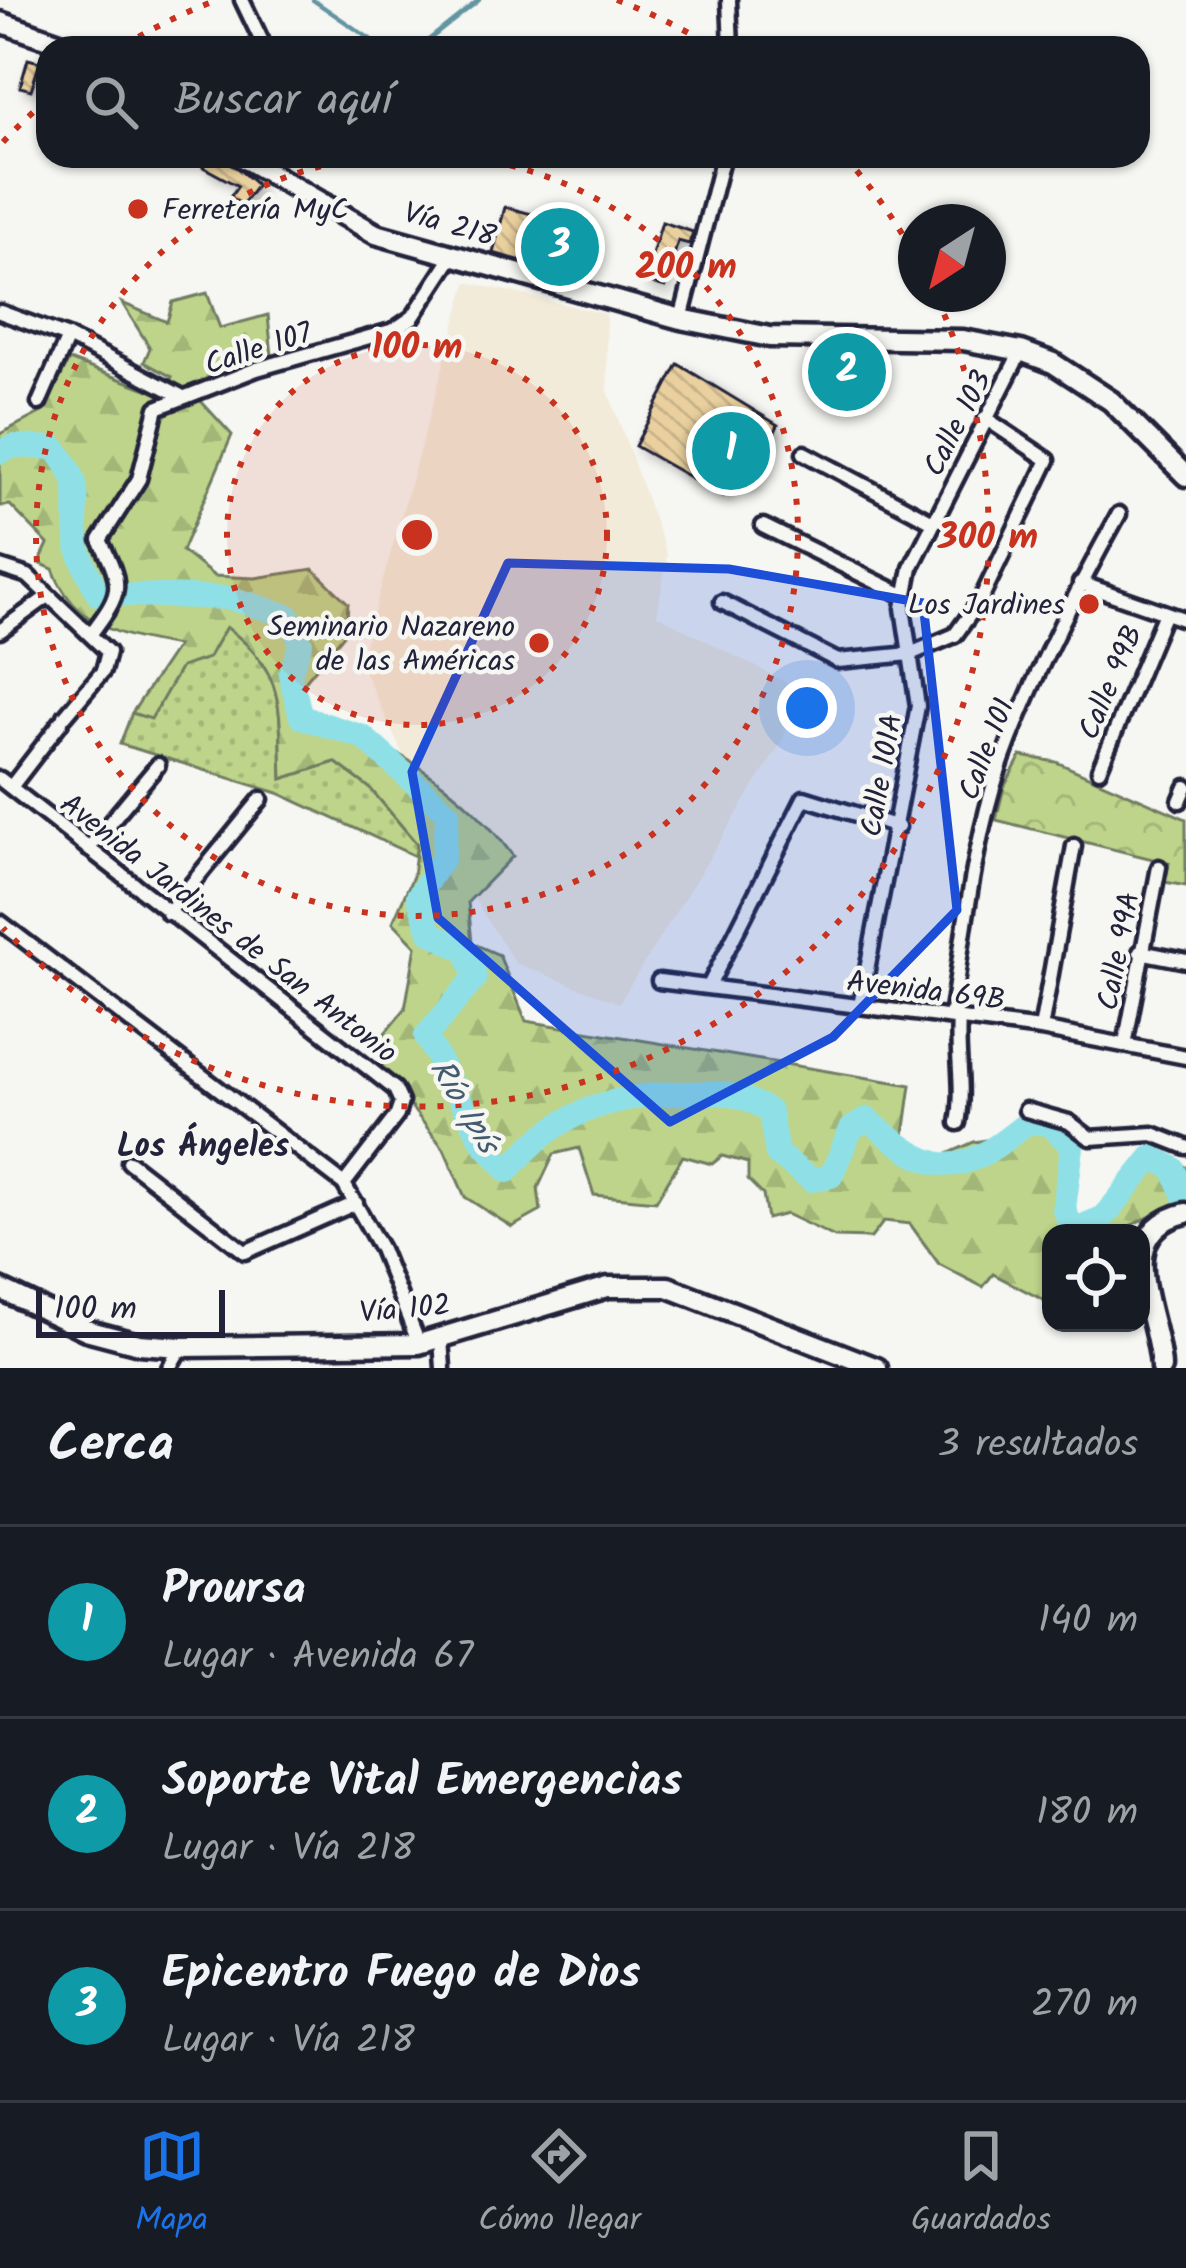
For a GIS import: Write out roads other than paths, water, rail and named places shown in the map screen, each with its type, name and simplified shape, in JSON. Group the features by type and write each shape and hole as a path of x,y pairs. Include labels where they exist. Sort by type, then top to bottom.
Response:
{"main road":[{"path":"0,22 40,36"},
{"name":"Vía 218","path":"261,168 376,235 681,319 770,337 963,340 1021,351 1084,381 1186,476"},
{"path":"1161,1368 1141,1264 1145,1242 1181,1214"},
{"name":"Vía 102","path":"0,1289 86,1330 140,1344 181,1348 419,1344 608,1288 638,1284 694,1293 877,1368"}],"street":[{"path":"242,0 259,36"},
{"path":"729,0 730,36"},
{"path":"681,319 720,168"},
{"name":"Calle 107","path":"183,398 257,369 394,330 413,316 452,257"},
{"path":"0,312 68,338 183,398"},
{"path":"39,403 68,338"},
{"name":"Calle 103","path":"910,654 905,596 910,568 1021,351"},
{"path":"90,635 107,612 120,581 100,540 139,479 157,408 183,398"},
{"path":"722,602 838,662 910,654 955,635 981,598 1048,460 986,418"},
{"path":"804,453 933,523"},
{"name":"Calle 101","path":"958,1124 964,1094 955,1063 955,1018 979,840 994,785 1080,583 1120,514"},
{"path":"763,526 905,596"},
{"path":"0,567 28,576 108,652 108,662 5,783"},
{"path":"1080,583 1186,620"},
{"path":"0,631 46,597"},
{"name":"Calle 99B","path":"1099,770 1165,613"},
{"name":"Calle 101A","path":"860,1006 918,706 910,654"},
{"path":"88,849 158,765"},
{"name":"Avenida Jardines de San Antonio","path":"5,783 395,1089 401,1102 397,1115 344,1184"},
{"path":"1180,801 1186,787"},
{"path":"709,986 804,797 898,826"},
{"path":"168,913 261,800"},
{"path":"1041,1029 1074,846"},
{"name":"Calle 99A","path":"1125,1045 1159,867"},
{"path":"0,922 344,1184 419,1344"},
{"path":"1140,952 1186,961"},
{"name":"Avenida 69B","path":"659,981 1041,1029 1186,1057"},
{"path":"1026,1110 1069,1122 1090,1138 1154,1134 1186,1147"},
{"path":"129,1162 245,1252 356,1203"},
{"path":"441,1340 442,1368"},
{"path":"169,1368 181,1348"}],"waterway":[{"path":"313,0 366,36"},
{"path":"434,36 479,0"},
{"name":"Río Ipís","path":"0,452 14,446 55,448 65,462 76,492 78,546 98,594 230,598 289,616 301,643 290,674 301,717 363,737 448,813 443,858 418,896 430,932 467,952 475,978 426,1036 484,1144 508,1171 545,1134 585,1111 630,1098 718,1093 749,1100 770,1112 777,1154 812,1180 831,1176 851,1129 867,1119 911,1152 946,1164 982,1155 1028,1122 1050,1124 1072,1147 1064,1209 1073,1230 1104,1217 1152,1157 1173,1168 1186,1199"}],"place":[{"name":"Ferretería MyC","path":"138,209"},
{"name":"Epicentro Fuego de Dios","path":"560,247"},
{"name":"Soporte Vital Emergencias","path":"847,372"},
{"name":"Proursa","path":"731,451"},
{"name":"Los Jardines","path":"1089,604"},
{"name":"Seminario Nazareno de las Américas","path":"539,643"}],"district":[{"name":"Los Ángeles","path":"203,1144"}]}
